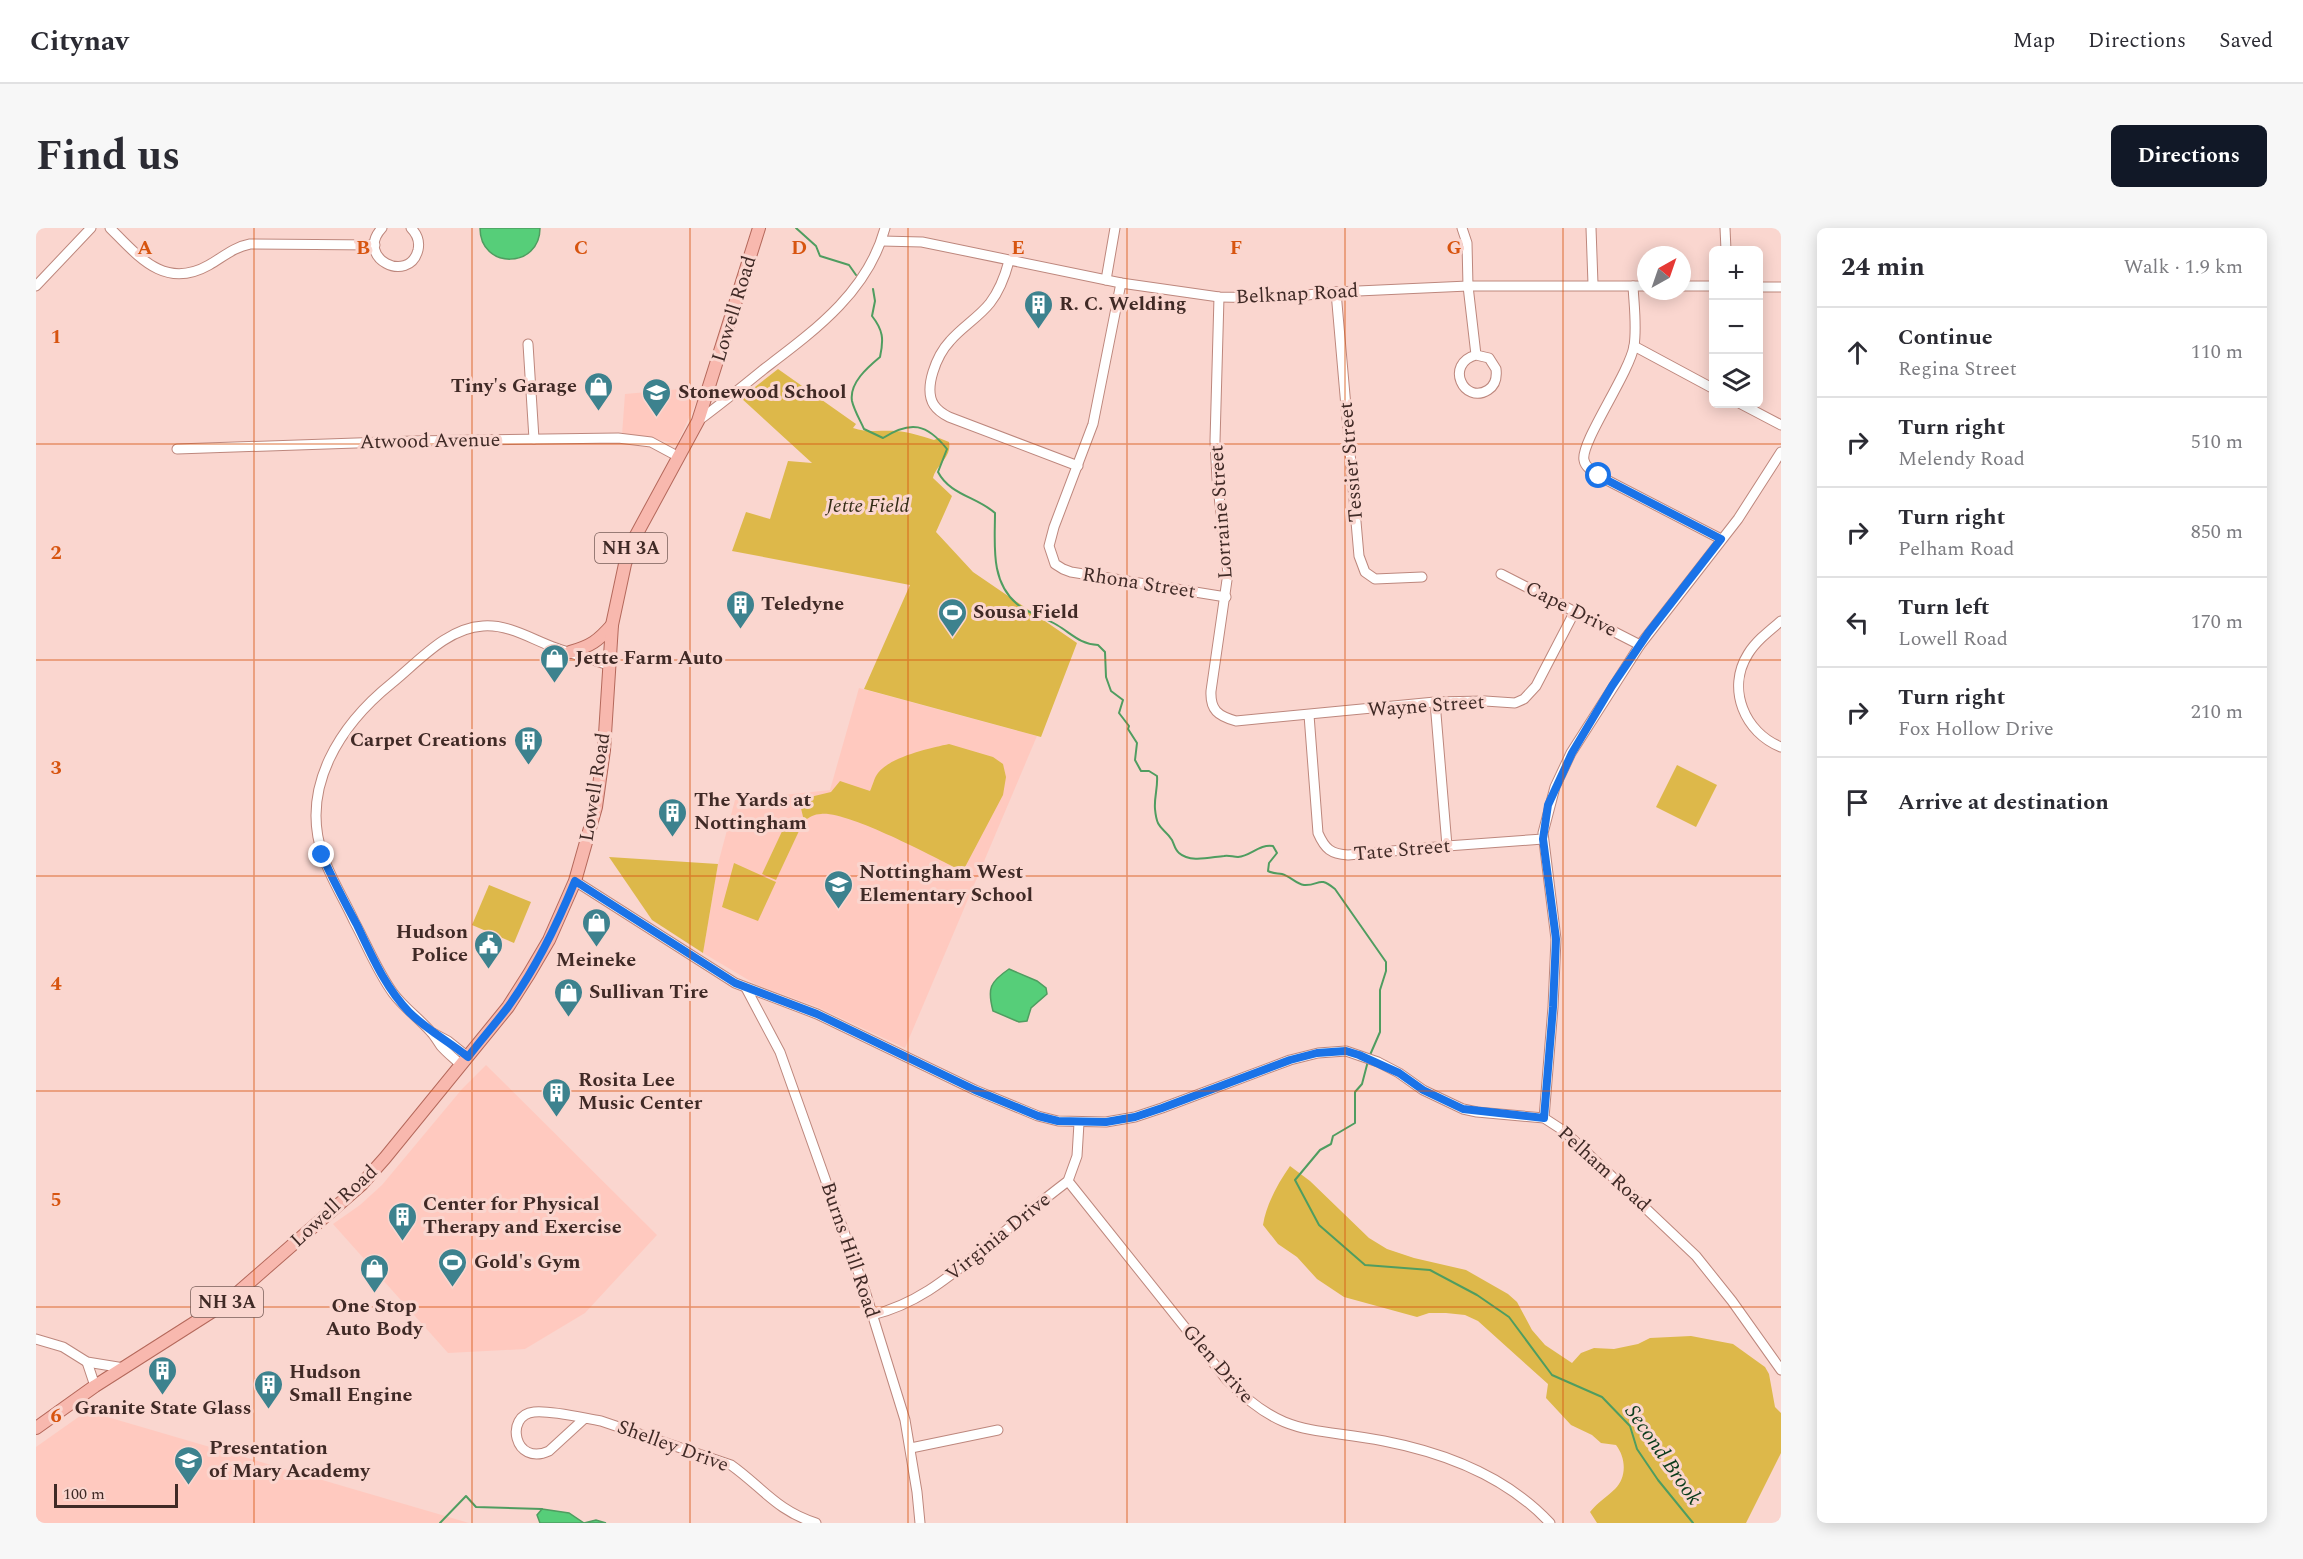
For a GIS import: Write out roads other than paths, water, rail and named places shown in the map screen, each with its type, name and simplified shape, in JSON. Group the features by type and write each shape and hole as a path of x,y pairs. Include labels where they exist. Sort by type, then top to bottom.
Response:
{"main road":[{"name":"Lowell Road","path":"36,1428 95,1386 227,1302 342,1202 378,1166 465,1061 508,1007 530,974 549,940 575,881 592,826 604,750 608,664 616,595 634,539 698,421 759,228"},
{"path":"570,652 590,646 600,639 612,625"}],"street":[{"path":"36,286 91,228"},
{"path":"110,228 147,263 173,274 196,272 231,251 250,244 375,245"},
{"path":"382,228 376,236 375,245 379,258 386,264 399,267 408,264 414,258 419,245 417,236 411,228"},
{"path":"698,421 805,338 837,310 864,276 882,241 885,228"},
{"path":"1106,280 1115,228"},
{"path":"1462,228 1467,243 1468,285 1476,355"},
{"path":"1591,228 1593,285"},
{"path":"1725,228 1726,246"},
{"name":"Belknap Road","path":"882,241 921,242 1121,283 1219,297 1278,298 1336,292 1468,285 1637,286"},
{"path":"1009,261 995,296 942,351 932,378 931,396 934,405 949,417 1078,466 1093,424 1121,283"},
{"path":"1633,286 1634,346 1622,379 1587,442 1584,461 1599,476 1721,539"},
{"path":"1691,286 1709,286"},
{"path":"1763,287 1781,287"},
{"name":"Tessier Street","path":"1336,292 1359,556 1365,572 1375,579 1422,577"},
{"name":"Lorraine Street","path":"1219,297 1215,441 1228,573 1210,699 1217,714 1226,718"},
{"path":"528,344 534,439"},
{"path":"1634,346 1709,386"},
{"path":"1476,355 1493,363 1497,375 1492,387 1480,393 1468,391 1459,376 1461,365 1465,360 1476,355"},
{"path":"1749,408 1781,425"},
{"name":"Atwood Avenue","path":"177,449 534,439 638,440 660,446 679,457"},
{"path":"1544,1118 1556,939 1543,839 1548,805 1563,770 1612,686 1640,645 1749,504 1781,452"},
{"name":"Rhona Street","path":"1078,466 1051,535 1049,546 1055,564 1071,572 1226,597"},
{"name":"Cape Drive","path":"1501,574 1640,645"},
{"name":"Wayne Street","path":"1226,718 1236,721 1435,702 1485,701 1515,704 1524,699 1536,686 1575,611"},
{"path":"1781,621 1760,639 1748,654 1740,672 1738,691 1743,709 1752,726 1766,740 1781,747"},
{"path":"465,1061 442,1048 432,1032 398,1000 387,985 329,873 320,846 317,817 319,789 324,771 336,744 359,713 377,695 455,634 473,627 492,626 511,630 608,664"},
{"path":"1435,702 1447,846"},
{"name":"Tate Street","path":"1310,714 1318,833 1327,849 1336,854 1348,855 1543,839"},
{"name":"Pelham Road","path":"575,881 714,971 746,988 817,1014 975,1090 1038,1116 1058,1121 1106,1122 1162,1108 1290,1060 1317,1053 1346,1051 1378,1062 1440,1099 1463,1109 1544,1118 1563,1131 1696,1256 1732,1301 1781,1370"},
{"name":"Burns Hill Road","path":"746,988 768,1028 791,1082 898,1393 911,1448 920,1523"},
{"name":"Virginia Drive","path":"872,1315 909,1303 941,1283 1068,1181 1077,1156 1079,1122"},
{"name":"Glen Drive","path":"1068,1181 1227,1380 1255,1407 1283,1423 1307,1431 1383,1441 1421,1449 1458,1462 1511,1488 1550,1523"},
{"path":"36,1339 63,1347 87,1362 124,1368"},
{"path":"87,1362 95,1386"},
{"name":"Shelley Drive","path":"585,1418 543,1454 529,1453 516,1438 518,1424 528,1414 535,1412 585,1418 601,1421 731,1465 790,1514 816,1523"},
{"path":"911,1448 998,1430"}],"waterway":[{"name":"Second Brook","path":"796,228 816,246 820,256 849,265 856,275"},
{"name":"Second Brook","path":"873,289 875,301 872,316 880,330 882,340 880,357 860,376 852,394 853,404 864,429 883,438 910,427 918,427 933,434 947,449 938,472 943,480 949,486 995,513 996,562 998,574 1008,595 1026,610 1052,622 1081,641 1098,645 1105,652 1106,677 1111,691 1123,700 1119,713 1129,726 1128,729 1137,743 1135,760 1141,771 1149,771 1157,776 1155,805 1157,821 1178,852 1195,859 1238,857 1263,847 1273,846 1277,853 1269,863 1268,871 1285,875 1304,885 1322,882 1335,889 1386,962 1386,971 1380,990 1380,1032 1370,1055"},
{"name":"Second Brook","path":"1368,1061 1362,1084 1355,1092 1355,1123 1333,1136 1331,1144 1320,1150 1295,1180 1319,1225 1365,1265 1430,1270 1477,1295 1509,1317 1552,1375 1602,1397 1630,1426 1637,1449 1658,1480 1693,1523"},
{"path":"440,1523 466,1496 476,1507 542,1509"}],"place":[{"name":"R. C. Welding","path":"1038,330"},
{"name":"Tiny's Garage","path":"598,412"},
{"name":"Stonewood School","path":"657,418"},
{"name":"Teledyne","path":"740,630"},
{"name":"Sousa Field","path":"952,638"},
{"name":"Jette Farm Auto","path":"554,684"},
{"name":"Carpet Creations","path":"528,766"},
{"name":"The Yards at Nottingham","path":"673,838"},
{"name":"Nottingham West Elementary School","path":"838,910"},
{"name":"Meineke","path":"596,948"},
{"name":"Hudson Police","path":"489,970"},
{"name":"Sullivan Tire","path":"568,1018"},
{"name":"Rosita Lee Music Center","path":"557,1118"},
{"name":"Center for Physical Therapy and Exercise","path":"402,1242"},
{"name":"Gold's Gym","path":"453,1288"},
{"name":"One Stop Auto Body","path":"374,1294"},
{"name":"Granite State Glass","path":"163,1396"},
{"name":"Hudson Small Engine","path":"268,1410"},
{"name":"Presentation of Mary Academy","path":"188,1486"}],"park label":[{"name":"Jette Field","path":"868,506"}]}
